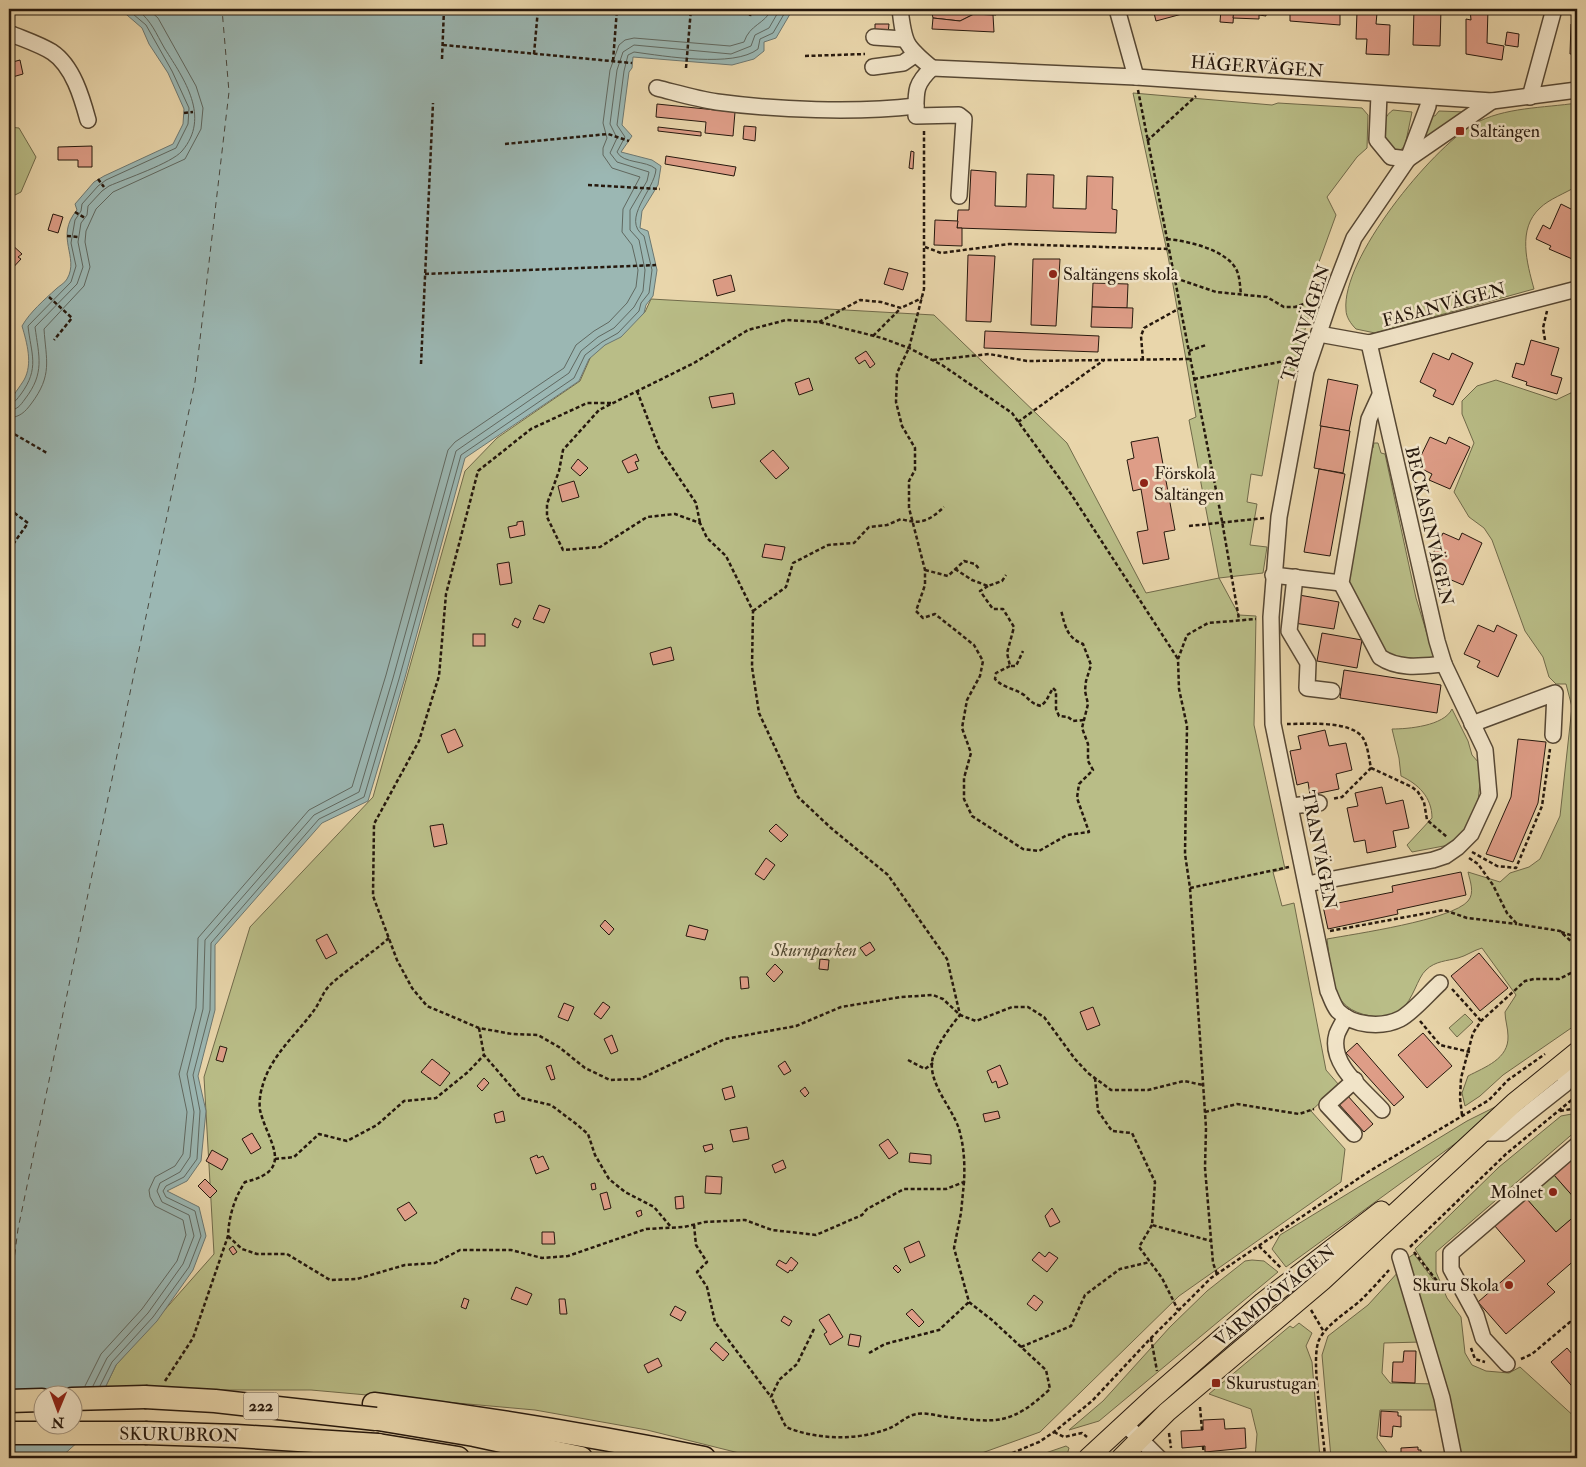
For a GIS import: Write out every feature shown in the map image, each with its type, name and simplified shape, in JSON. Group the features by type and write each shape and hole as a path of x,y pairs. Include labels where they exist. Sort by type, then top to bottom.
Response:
{"highway":[{"name":"SKURUBRON","path":"82,1399 145,1397 311,1398 375,1411"},
{"path":"9,1401 32,1400"},
{"path":"375,1411 580,1458"},
{"path":"375,1411 616,1440 704,1458"},
{"name":"SKURUBRON","path":"9,1433 145,1433 458,1458"}],"main road":[{"name":"VÄRMDÖVÄGEN","path":"1088,1458 1263,1302 1475,1138 1571,1057"},
{"name":"VÄRMDÖVÄGEN","path":"1121,1458 1167,1412 1322,1281 1475,1138"}],"street":[{"path":"900,9 903,39 932,68 919,80 920,111"},
{"path":"1117,9 1136,83"},
{"path":"1530,97 1554,9"},
{"path":"9,33 53,53 63,63 82,99 88,120"},
{"path":"874,37 903,39"},
{"path":"873,61 903,63 916,54"},
{"name":"HÄGERVÄGEN","path":"932,68 1136,83 1492,101 1577,90"},
{"path":"657,88 716,102 822,109 893,109 958,115 964,119 959,196"},
{"path":"1379,95 1377,140 1391,157 1408,159"},
{"name":"TRANVÄGEN","path":"1346,1017 1339,1011 1328,991 1273,724 1271,617 1278,517 1306,371 1319,334 1354,238 1408,159 1428,106 1429,97"},
{"name":"TRANVÄGEN","path":"1408,159 1492,101"},
{"name":"FASANVÄGEN","path":"1319,334 1369,343 1577,289"},
{"name":"BECKASINVÄGEN","path":"1307,884 1433,860 1463,849 1489,795 1485,750 1444,664 1369,343"},
{"path":"1380,395 1369,419 1341,583 1380,657 1390,664 1414,667 1444,664"},
{"path":"1273,575 1341,583"},
{"path":"1296,577 1290,631 1308,663 1307,688 1332,691"},
{"path":"1472,724 1555,693 1553,735"},
{"path":"1291,806 1319,803"},
{"path":"1382,1110 1339,1062 1336,1049 1337,1034 1346,1017 1358,1022 1387,1024 1402,1019 1440,984"},
{"path":"1354,1134 1327,1105 1355,1080"},
{"path":"1507,1364 1483,1338 1476,1315 1451,1269 1451,1253 1577,1145"},
{"path":"1400,1257 1442,1398 1454,1458"},
{"path":"1125,1424 1140,1439 1166,1455"}],"path":[{"path":"442,59 444,9"},
{"path":"534,54 538,9"},
{"path":"613,61 617,9"},
{"path":"686,68 691,9"},
{"path":"750,16 751,9"},
{"path":"442,45 632,62"},
{"path":"805,56 873,61"},
{"path":"1136,83 1222,521 1239,619"},
{"path":"1147,140 1197,94"},
{"path":"421,364 433,103"},
{"path":"920,111 924,289 908,348 897,373 896,402 902,426 915,448 915,470 909,481 909,508 925,570 925,585 916,611 923,618 935,614 947,622 974,645 983,661 980,676 967,700 962,728 971,753 964,778 964,799 972,816 1023,849 1039,851 1067,835 1080,835 1089,832 1077,798 1079,784 1092,770 1088,761 1088,744 1082,728 1088,704 1085,691 1091,665 1083,644 1074,641 1067,633 1061,610"},
{"path":"184,113 193,112"},
{"path":"505,144 608,134 629,141"},
{"path":"98,180 104,187"},
{"path":"588,185 660,189"},
{"path":"75,212 85,218"},
{"path":"67,236 78,237"},
{"path":"1167,239 1202,246 1229,261 1237,271 1241,295"},
{"path":"924,247 941,253 1009,244 1169,249"},
{"path":"425,274 656,265"},
{"path":"1175,278 1216,292 1267,297 1284,306 1295,307 1310,302"},
{"path":"49,297 72,318 54,340"},
{"path":"873,336 901,308 922,298"},
{"path":"1545,298 1548,310 1542,328 1545,340"},
{"path":"820,322 860,300 881,302 901,308"},
{"path":"1143,360 1141,336 1144,328 1180,307"},
{"path":"700,523 675,514 647,517 600,547 563,550 547,517 547,504 563,450 599,410 694,364 748,330 786,320 820,322 873,336 908,348 933,360 1012,413 1071,494 1178,659"},
{"path":"1189,352 1206,345"},
{"path":"933,360 989,354 1027,361 1190,359"},
{"path":"1018,422 1106,359"},
{"path":"1194,379 1284,360 1292,368 1306,371"},
{"path":"637,391 659,448 696,503 700,523 707,538 726,556 753,611 752,667 759,713 798,797 831,828 888,875 947,959 960,1015"},
{"path":"613,403 587,403 531,429 478,470 446,594 439,676 419,741 374,824 373,896 397,960 412,988 427,1006 479,1028 512,1034 538,1035 559,1047 585,1068 610,1080 640,1079 725,1039 796,1026 840,1007 901,997 932,995 944,999 960,1015 976,1021 1012,1007 1028,1008 1044,1017 1063,1046 1095,1078 1111,1090 1148,1090 1184,1081 1203,1085"},
{"path":"9,431 47,453"},
{"path":"753,611 786,587 793,563 828,545 854,543 869,527 887,525 901,519 914,523 932,519 944,507"},
{"path":"9,510 28,523 9,550"},
{"path":"1190,526 1222,521 1278,517"},
{"path":"925,570 948,576 964,561 975,564 980,570"},
{"path":"955,569 972,580 988,586"},
{"path":"1006,575 1002,581 980,591 993,609 1003,609 1014,627 1011,645 1007,653 1010,666"},
{"path":"1217,1274 1213,1264 1205,1168 1205,1112 1190,888 1185,854 1187,726 1179,689 1178,659 1187,635 1208,622 1259,618"},
{"path":"1023,651 1016,666 1010,666 996,673 995,680 1001,686 1024,695 1033,704 1041,706 1046,702 1053,688 1056,691 1056,709 1060,716 1068,717 1073,721 1084,720"},
{"path":"1572,708 1577,711"},
{"path":"1273,724 1323,724 1355,730 1362,737 1371,768 1412,787 1418,792 1424,802 1428,820 1478,864 1493,885 1507,913 1517,924"},
{"path":"1463,849 1497,866 1516,868 1542,806 1553,735"},
{"path":"1319,803 1342,796 1371,768"},
{"path":"1190,888 1303,864"},
{"path":"1316,934 1444,910 1467,918 1560,931 1577,937"},
{"path":"1560,931 1577,947"},
{"path":"166,1389 165,1380 193,1338 228,1236 229,1220 237,1195 245,1182 257,1179 270,1170 275,1159 272,1139 260,1110 262,1087 276,1059 316,1008 328,987 389,938"},
{"path":"1462,1116 1460,1098 1461,1078 1470,1052 1473,1033 1482,1021 1525,981 1559,979 1577,970"},
{"path":"1440,984 1450,987 1482,1021"},
{"path":"1411,1010 1440,1045 1470,1052"},
{"path":"694,1225 696,1245 707,1262 697,1272 707,1287 716,1322 771,1397 786,1427 804,1434 850,1437 889,1428 916,1414 973,1421 1009,1419 1029,1409 1050,1389 1046,1370 992,1320 969,1302 954,1248 961,1213 964,1182 963,1148 959,1129 935,1083 933,1063 948,1030 960,1015"},
{"path":"479,1028 484,1056 521,1098 551,1105 588,1134 595,1155 609,1179 625,1192 654,1208 671,1228"},
{"path":"1000,1458 1039,1442 1092,1401 1178,1310 1217,1274 1368,1172 1489,1100 1508,1080 1547,1053"},
{"path":"275,1159 294,1157 319,1134 347,1142 378,1125 404,1101 436,1098 484,1056"},
{"path":"908,1060 925,1068 933,1063"},
{"path":"1095,1078 1098,1111 1112,1132 1132,1133 1154,1182 1152,1225 1139,1247 1162,1278 1178,1310"},
{"path":"1325,1458 1316,1351 1324,1332 1363,1299 1428,1228 1506,1154 1559,1112 1577,1094"},
{"path":"1205,1112 1237,1104 1299,1114 1327,1105"},
{"path":"1559,1112 1577,1108"},
{"path":"228,1236 242,1249 257,1254 287,1254 330,1280 356,1279 405,1265 435,1263 460,1250 511,1250 542,1258 568,1256 646,1229 745,1220 772,1230 816,1235 862,1215 867,1209 904,1189 946,1188 964,1182"},
{"path":"1152,1225 1211,1241"},
{"path":"1259,1246 1283,1271"},
{"path":"1021,1346 1071,1326 1085,1295 1120,1269 1150,1262"},
{"path":"869,1353 885,1344 939,1330 969,1302"},
{"path":"1310,1307 1324,1332"},
{"path":"771,1397 779,1380 797,1364 814,1329"},
{"path":"1151,1338 1157,1373"},
{"path":"1199,1399 1202,1430"},
{"path":"1166,1455 1168,1430"},
{"path":"1054,1432 1064,1437 1082,1433 1089,1438 1094,1433"},
{"path":"1203,1446 1204,1458"},
{"path":"177,1448 182,1458"}],"green space":[{"path":"1133,93 1272,105 1278,103 1362,108 1368,115 1367,148 1357,157 1327,197 1336,215 1311,284 1315,292 1293,375 1280,373 1262,476 1251,474 1247,502 1257,504 1250,545 1267,547 1263,573 1219,578 1189,420 1196,417 1168,256"},
{"path":"1577,103 1577,186 1540,208 1528,226 1526,247 1534,289 1375,333 1356,329 1349,320 1346,310 1348,288 1358,263 1373,235 1392,207 1435,156 1456,137 1486,118 1511,111"},
{"path":"1393,110 1412,112 1405,146 1398,152 1393,151 1387,141 1384,130 1385,119"},
{"path":"1439,111 1466,112 1424,141 1430,115 1435,116"},
{"path":"9,127 19,128 36,157 21,192 9,198"},
{"name":"Skuruparken","path":"651,299 934,315 1067,443 1146,593 1219,578 1239,615 1256,616 1254,725 1285,869 1273,872 1282,906 1294,903 1326,1070 1339,1085 1311,1111 1345,1149 1341,1182 1179,1296 1040,1432 968,1458 759,1458 647,1430 535,1410 311,1390 104,1390 116,1365 214,1254 204,1077 250,927 373,797 465,471 497,438 580,381 591,356 645,312"},
{"path":"1496,380 1556,400 1577,390 1577,1024 1503,1075 1480,1096 1465,1106 1462,1093 1468,1076 1495,1061 1505,1051 1508,1036 1505,1012 1516,995 1482,948 1461,957 1433,965 1423,974 1409,1001 1400,1011 1390,1016 1378,1017 1357,1012 1347,1006 1340,998 1332,977 1327,939 1402,925 1458,908 1470,898 1471,887 1468,872 1500,882 1510,873 1529,867 1540,859 1560,816 1572,707 1566,684 1556,684 1549,677 1543,657 1525,631 1492,540 1484,528 1469,517 1454,492 1474,443 1462,414 1462,401 1477,386"},
{"path":"1374,443 1378,443 1381,453 1385,454 1416,598 1435,660 1393,658 1383,648 1346,582 1369,449 1373,448"},
{"path":"1452,709 1468,741 1472,755 1479,763 1481,774 1478,801 1467,827 1449,845 1412,852 1407,845 1432,818 1431,810 1430,804 1423,792 1401,776 1392,729 1434,723 1448,715"},
{"path":"1465,1014 1473,1022 1457,1037 1449,1028"},
{"path":"1501,1104 1471,1132 1286,1267 1272,1249 1280,1235 1467,1121"},
{"path":"1577,1113 1577,1130 1436,1252 1436,1272 1447,1298 1461,1317 1465,1353 1472,1365 1486,1371 1509,1373 1520,1367 1577,1419 1577,1458 1461,1458 1446,1383 1405,1260 1414,1254 1442,1291 1415,1249 1499,1167 1561,1116"},
{"path":"1554,1175 1577,1201 1577,1214 1556,1232 1526,1198"},
{"path":"1245,1261 1264,1261 1278,1272 1099,1421 1069,1430 1103,1401 1170,1327 1207,1291"},
{"path":"1400,1270 1421,1342 1384,1343 1382,1373 1390,1383 1436,1384 1441,1410 1380,1410 1377,1438 1391,1458 1331,1458 1322,1355 1328,1336 1368,1305"},
{"path":"1299,1323 1312,1333 1306,1346 1312,1362 1320,1458 1255,1458 1257,1434 1251,1409 1209,1394 1290,1326 1293,1328"},
{"path":"1066,1446 1069,1448 1066,1458 1031,1458"}],"water":[{"path":"120,9 793,9 776,38 764,42 764,51 754,59 732,65 633,57 632,68 629,72 622,125 632,136 621,152 652,160 661,166 658,185 642,211 640,228 648,231 657,270 653,296 646,305 644,313 621,337 605,345 589,359 579,381 465,458 404,681 368,801 322,823 215,945 215,1010 198,1076 206,1111 201,1161 187,1181 167,1191 199,1207 206,1236 193,1270 157,1321 116,1365 80,1440 60,1458 9,1458 9,403 27,374 29,360 22,326 38,306 66,280 70,271 71,263 67,238 70,220 77,210 75,204 94,182 173,144 183,124 184,109 168,73 149,44 142,28"}],"pier":[{"path":"107,1390 83,1440 9,1441 9,1392 32,1392 32,1434 82,1434 82,1391"}],"building":[{"path":"931,9 996,9 996,15 974,14 960,21 933,18"},
{"path":"1153,9 1181,9 1182,14 1156,21"},
{"path":"1221,9 1234,9 1233,23 1220,22"},
{"path":"1234,9 1266,9 1266,16 1259,15 1259,19 1233,18"},
{"path":"1290,9 1340,10 1340,25 1290,21"},
{"path":"1414,9 1441,9 1440,46 1413,45"},
{"path":"1470,9 1488,9 1487,43 1504,46 1502,60 1466,54 1466,19 1471,20"},
{"path":"1357,12 1377,13 1376,24 1390,25 1389,55 1366,54 1367,39 1356,39"},
{"path":"974,14 993,15 994,32 932,29 933,18 960,21"},
{"path":"875,24 889,24 888,34 875,34"},
{"path":"1571,24 1577,24 1577,54 1570,54"},
{"path":"1507,32 1519,34 1518,47 1505,45"},
{"path":"20,60 23,74 9,78 9,63"},
{"path":"657,104 735,112 733,136 705,133 706,122 656,117"},
{"path":"744,126 756,127 755,141 743,139"},
{"path":"658,127 701,132 701,136 658,131"},
{"path":"92,146 92,167 78,167 78,160 58,160 58,147"},
{"path":"911,151 914,152 913,169 909,168"},
{"path":"666,156 736,167 734,176 665,164"},
{"path":"971,170 996,172 995,206 1026,207 1027,174 1054,175 1053,208 1086,209 1087,176 1113,177 1112,209 1117,210 1116,233 957,228 958,210 969,210"},
{"path":"1561,204 1577,212 1577,261 1549,249 1551,246 1536,239 1543,225 1550,229"},
{"path":"53,214 63,217 58,233 48,230"},
{"path":"935,220 958,221 957,228 962,228 962,246 934,245"},
{"path":"9,242 22,254 18,257 21,259 9,272"},
{"path":"968,255 995,256 991,322 966,321"},
{"path":"1033,259 1060,259 1056,326 1031,325"},
{"path":"889,268 908,273 903,290 884,284"},
{"path":"731,275 735,291 717,296 713,280"},
{"path":"1093,283 1128,284 1127,308 1092,307"},
{"path":"1092,307 1133,308 1132,328 1091,327"},
{"path":"985,331 1099,336 1098,352 984,348"},
{"path":"1531,340 1559,348 1551,375 1562,378 1557,394 1526,385 1527,382 1512,377 1516,363 1524,365"},
{"path":"866,351 875,364 870,368 865,360 859,364 855,358"},
{"path":"1433,353 1449,360 1452,353 1473,363 1453,405 1433,396 1436,390 1420,382"},
{"path":"809,378 813,390 799,395 795,383"},
{"path":"1328,379 1358,385 1349,431 1320,426"},
{"path":"733,393 735,404 712,408 709,397"},
{"path":"1321,426 1350,431 1343,473 1314,468"},
{"path":"1158,437 1175,530 1164,532 1169,559 1143,564 1137,532 1148,530 1141,489 1133,491 1127,460 1134,458 1131,442"},
{"path":"1430,437 1446,444 1449,437 1470,447 1450,489 1429,480 1432,474 1416,466"},
{"path":"773,450 789,468 776,479 760,461"},
{"path":"636,454 639,461 635,462 638,469 628,473 622,461"},
{"path":"578,459 588,468 580,476 571,468"},
{"path":"1319,469 1345,474 1330,556 1304,552"},
{"path":"574,481 579,497 562,502 558,486"},
{"path":"523,521 525,535 510,538 508,527"},
{"path":"1443,533 1459,540 1462,533 1482,543 1463,585 1442,576 1445,570 1429,562"},
{"path":"765,544 785,547 782,560 762,557"},
{"path":"509,562 512,583 500,585 497,564"},
{"path":"1299,595 1339,602 1334,629 1294,623"},
{"path":"539,605 550,609 544,623 533,619"},
{"path":"515,618 521,621 518,628 512,625"},
{"path":"1478,625 1494,632 1497,625 1517,635 1498,677 1477,667 1480,661 1464,654"},
{"path":"1322,633 1362,640 1357,668 1317,661"},
{"path":"473,634 485,634 485,646 473,646"},
{"path":"671,647 674,660 653,665 650,653"},
{"path":"1344,670 1441,685 1437,713 1340,698"},
{"path":"455,729 463,746 448,753 441,735"},
{"path":"1325,730 1329,746 1346,743 1352,770 1336,774 1339,789 1310,795 1308,782 1297,785 1290,751 1301,749 1298,736"},
{"path":"1518,739 1546,742 1538,803 1513,862 1486,854 1511,797"},
{"path":"1382,787 1386,804 1403,800 1409,828 1393,831 1396,847 1367,853 1365,840 1354,842 1347,808 1358,806 1355,793"},
{"path":"443,824 447,844 434,847 430,826"},
{"path":"776,824 788,835 781,842 769,831"},
{"path":"766,858 775,865 764,880 755,874"},
{"path":"1461,872 1466,895 1397,910 1398,914 1328,929 1323,906 1393,892 1392,886"},
{"path":"605,920 614,929 609,935 600,926"},
{"path":"689,925 708,930 705,940 686,936"},
{"path":"327,934 337,953 326,959 316,940"},
{"path":"870,942 875,950 866,956 860,948"},
{"path":"1479,953 1508,988 1480,1011 1451,976"},
{"path":"820,959 829,960 828,970 819,969"},
{"path":"775,964 783,972 774,982 766,974"},
{"path":"740,977 748,977 749,988 741,989"},
{"path":"603,1002 610,1007 601,1019 594,1014"},
{"path":"564,1003 574,1007 568,1021 558,1017"},
{"path":"1093,1007 1100,1025 1087,1030 1080,1012"},
{"path":"1423,1033 1452,1066 1427,1088 1398,1055"},
{"path":"612,1035 618,1051 611,1054 604,1039"},
{"path":"1357,1043 1404,1097 1394,1106 1346,1053"},
{"path":"220,1046 227,1048 223,1062 216,1060"},
{"path":"432,1059 450,1073 440,1086 421,1072"},
{"path":"785,1061 791,1071 784,1075 778,1066"},
{"path":"551,1065 555,1079 551,1080 546,1067"},
{"path":"1000,1065 1008,1084 998,1088 996,1081 992,1083 987,1071"},
{"path":"484,1078 489,1083 482,1091 477,1086"},
{"path":"732,1086 735,1097 725,1100 722,1089"},
{"path":"805,1087 809,1093 805,1097 800,1091"},
{"path":"1347,1095 1373,1124 1364,1132 1338,1103"},
{"path":"503,1111 505,1121 496,1123 494,1114"},
{"path":"998,1111 1000,1118 985,1122 983,1114"},
{"path":"747,1127 749,1139 733,1142 730,1130"},
{"path":"252,1133 261,1148 251,1154 242,1139"},
{"path":"888,1139 898,1153 889,1159 879,1145"},
{"path":"712,1144 713,1149 705,1152 703,1146"},
{"path":"212,1150 228,1159 222,1170 206,1161"},
{"path":"910,1153 931,1155 931,1164 909,1162"},
{"path":"537,1155 538,1158 543,1156 549,1169 536,1174 530,1158"},
{"path":"1577,1155 1577,1201 1554,1175"},
{"path":"783,1160 786,1168 775,1173 772,1165"},
{"path":"706,1176 722,1177 721,1194 705,1193"},
{"path":"205,1179 217,1191 210,1198 198,1186"},
{"path":"595,1183 596,1189 592,1190 591,1184"},
{"path":"607,1192 611,1208 604,1210 600,1194"},
{"path":"683,1196 684,1208 676,1209 675,1197"},
{"path":"1526,1198 1556,1232 1577,1214 1577,1258 1547,1284 1555,1292 1506,1334 1478,1302 1525,1261 1494,1225"},
{"path":"409,1202 417,1213 405,1221 397,1209"},
{"path":"1052,1208 1060,1222 1050,1227 1045,1216"},
{"path":"641,1210 642,1215 638,1217 636,1212"},
{"path":"542,1232 554,1232 555,1244 542,1244"},
{"path":"919,1241 925,1256 910,1263 904,1248"},
{"path":"233,1246 237,1252 233,1255 229,1249"},
{"path":"1039,1252 1045,1257 1049,1252 1058,1258 1047,1272 1032,1260"},
{"path":"791,1257 798,1263 792,1271 790,1270 788,1273 776,1265 779,1260 786,1264"},
{"path":"896,1265 901,1270 898,1273 893,1268"},
{"path":"516,1287 532,1294 527,1305 511,1299"},
{"path":"1034,1295 1043,1302 1036,1311 1027,1304"},
{"path":"464,1298 469,1300 466,1309 461,1307"},
{"path":"559,1299 565,1299 567,1314 560,1314"},
{"path":"675,1306 686,1312 681,1321 670,1315"},
{"path":"912,1309 924,1322 919,1327 906,1314"},
{"path":"829,1314 843,1337 830,1345 824,1334 827,1332 819,1320"},
{"path":"784,1316 792,1321 789,1326 781,1321"},
{"path":"850,1334 861,1336 859,1347 848,1345"},
{"path":"716,1342 729,1354 723,1361 710,1349"},
{"path":"1567,1348 1577,1360 1577,1392 1551,1362"},
{"path":"1404,1351 1416,1351 1415,1383 1392,1382 1393,1362 1403,1362"},
{"path":"658,1358 662,1366 648,1373 644,1365"},
{"path":"1381,1411 1398,1412 1398,1416 1401,1416 1401,1427 1393,1426 1392,1437 1380,1436"},
{"path":"1224,1419 1225,1429 1245,1428 1246,1448 1205,1452 1205,1446 1182,1448 1181,1431 1203,1430 1203,1420"},
{"path":"1418,1447 1418,1450 1421,1450 1421,1458 1401,1458 1401,1448"}],"ferry route":[{"path":"9,1299 18,1229 195,382 229,92 222,9"}],"place":[{"name":"Saltängen","path":"1460,131"},
{"name":"Saltängens skola","path":"1053,274"},
{"name":"Förskola Saltängen","path":"1144,483"},
{"name":"Molnet","path":"1553,1192"},
{"name":"Skuru Skola","path":"1509,1285"},
{"name":"Skurustugan","path":"1216,1383"}]}
